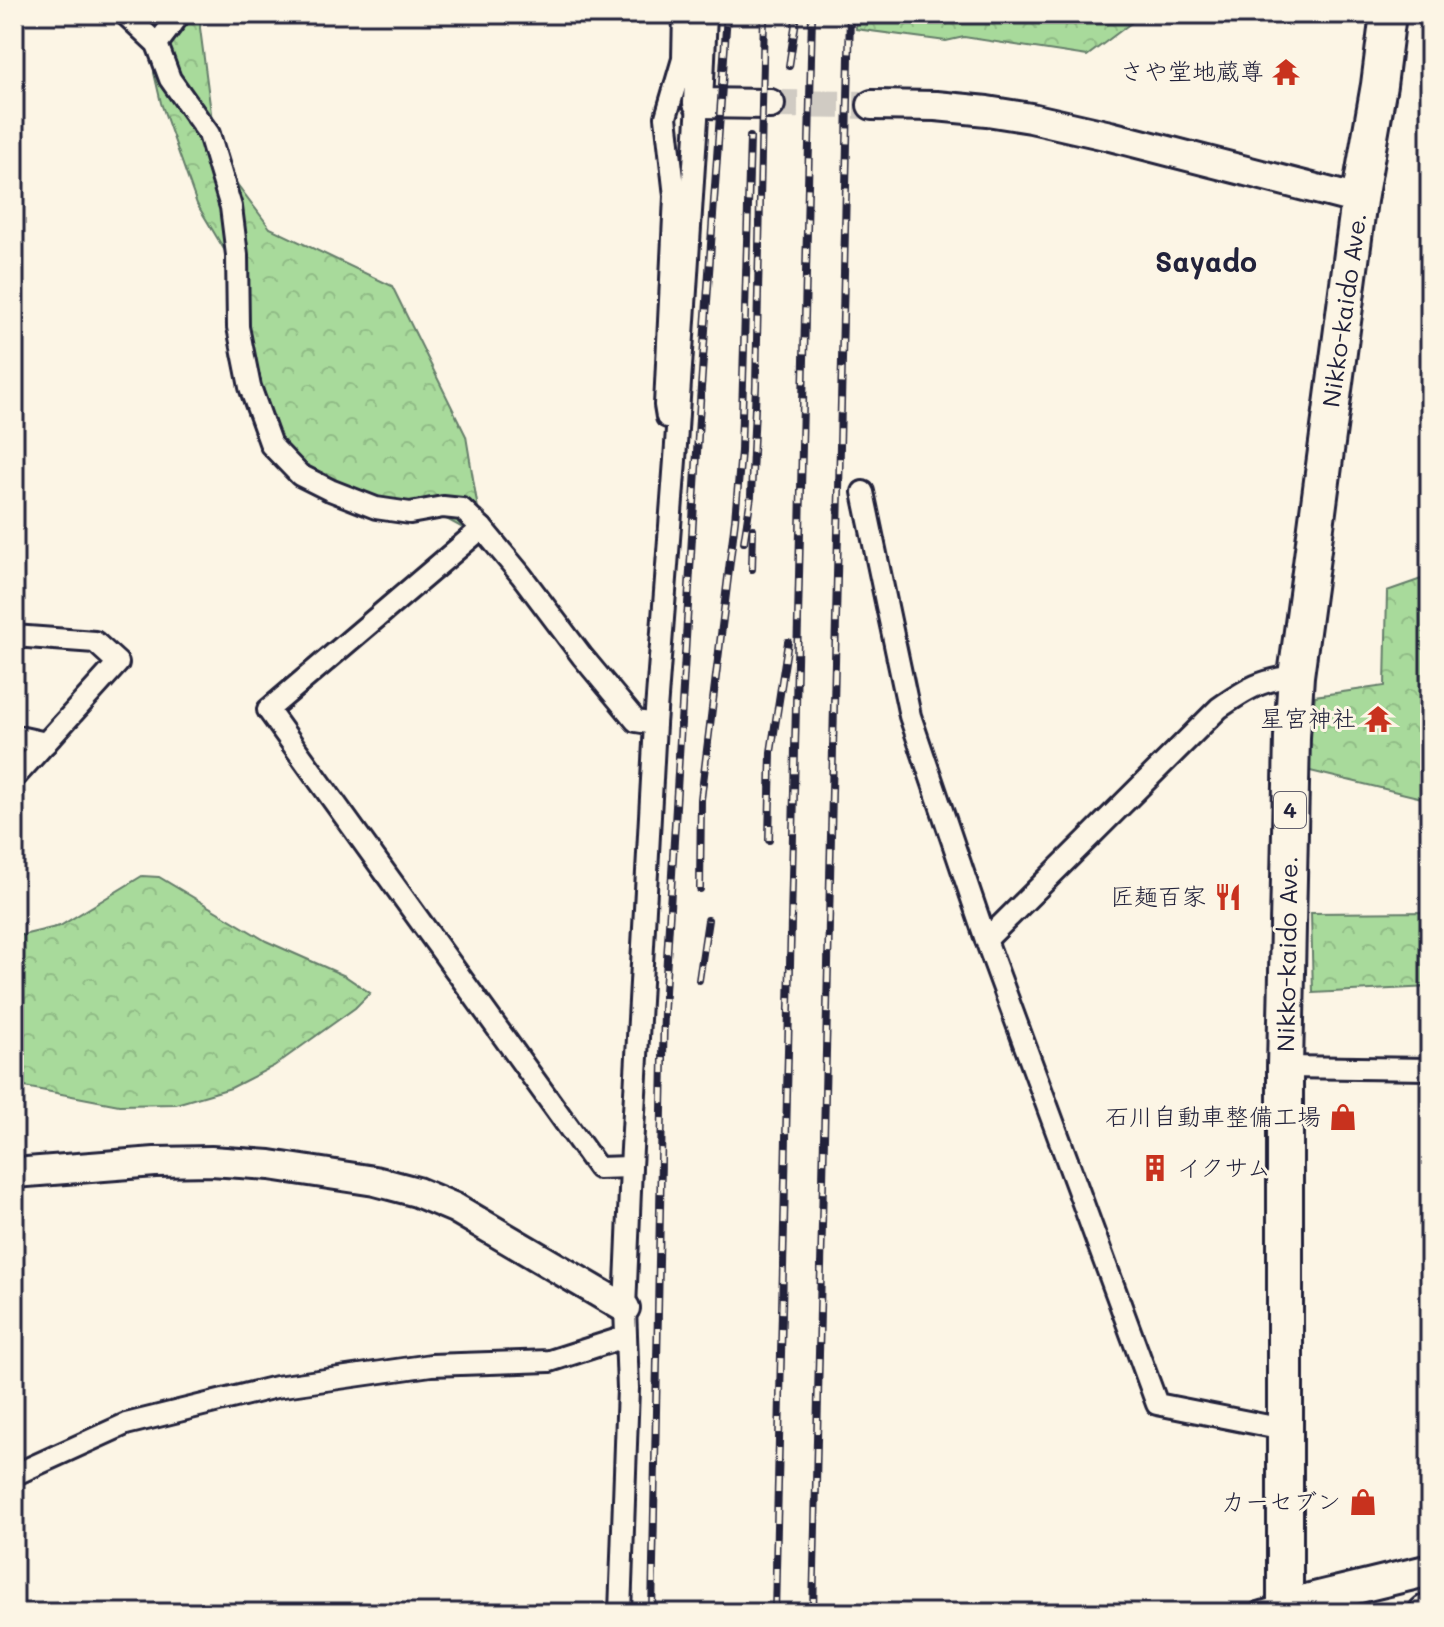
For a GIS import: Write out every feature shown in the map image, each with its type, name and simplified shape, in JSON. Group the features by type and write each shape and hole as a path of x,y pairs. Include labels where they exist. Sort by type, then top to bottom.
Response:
{"highway":[{"name":"Nikko-kaido Ave.","path":"1276,1610 1284,1429 1285,1067 1296,676 1359,200 1388,14"}],"main road":[{"path":"1276,1610 1430,1570"}],"street":[{"path":"125,14 157,44 170,79 209,134 231,207 237,255 238,327 250,387 271,445 300,475 376,508 410,513 443,507 462,509 521,575 636,721 655,724"},
{"path":"157,44 180,14"},
{"path":"675,460 665,405 675,196 666,117 683,59 684,14"},
{"path":"620,1613 628,1388 625,1308 631,1167 655,724 675,460 702,14"},
{"path":"698,103 770,104"},
{"path":"872,105 936,106 1031,118 1359,200"},
{"path":"863,492 910,716 986,940 1157,1404 1284,1429"},
{"path":"482,528 268,710 598,1168 631,1167"},
{"path":"14,636 95,642 118,663 14,778"},
{"path":"986,940 1219,708 1241,692 1272,679 1296,676"},
{"path":"14,736 46,743"},
{"path":"1285,1067 1430,1069"},
{"path":"14,1173 155,1162 211,1161 270,1165 375,1181 417,1192 455,1208 625,1308"},
{"path":"14,1475 126,1424 276,1387 431,1365 550,1361 625,1337"}],"green space":[{"path":"158,14 201,14 200,28 214,136 237,184 270,228 392,286 466,436 483,539 441,516 320,488 253,409 231,356 228,256 197,204 161,103 154,73"},
{"path":"856,14 1143,14 1087,56 964,37 946,41 856,29"},
{"path":"1430,576 1430,800 1306,770 1315,696 1385,686 1387,591"},
{"path":"142,876 159,877 266,941 345,976 370,993 355,1008 274,1066 231,1088 176,1104 119,1105 14,1085 14,937 60,926"},
{"path":"1430,912 1430,987 1313,993 1311,913"}],"tunnel":[{"path":"770,104 872,105"}],"railway":[{"path":"652,1613 664,1009 700,402 727,14"},
{"path":"744,542 751,496 756,386 764,14"},
{"path":"789,66 797,14"},
{"path":"775,1613 812,14"},
{"path":"813,1613 850,14"},
{"path":"700,889 701,799 741,451 750,137"},
{"path":"752,569 753,529"},
{"path":"769,840 771,752 788,642"},
{"path":"699,980 708,920"}],"place":[{"name":"さや堂地蔵尊","path":"1286,72"},
{"name":"星宮神社","path":"1378,719"},
{"name":"匠麺百家","path":"1228,897"},
{"name":"石川自動車整備工場","path":"1343,1117"},
{"name":"イクサム","path":"1155,1168"},
{"name":"カーセブン","path":"1363,1502"}],"district":[{"name":"Sayado","path":"1206,262"}]}
